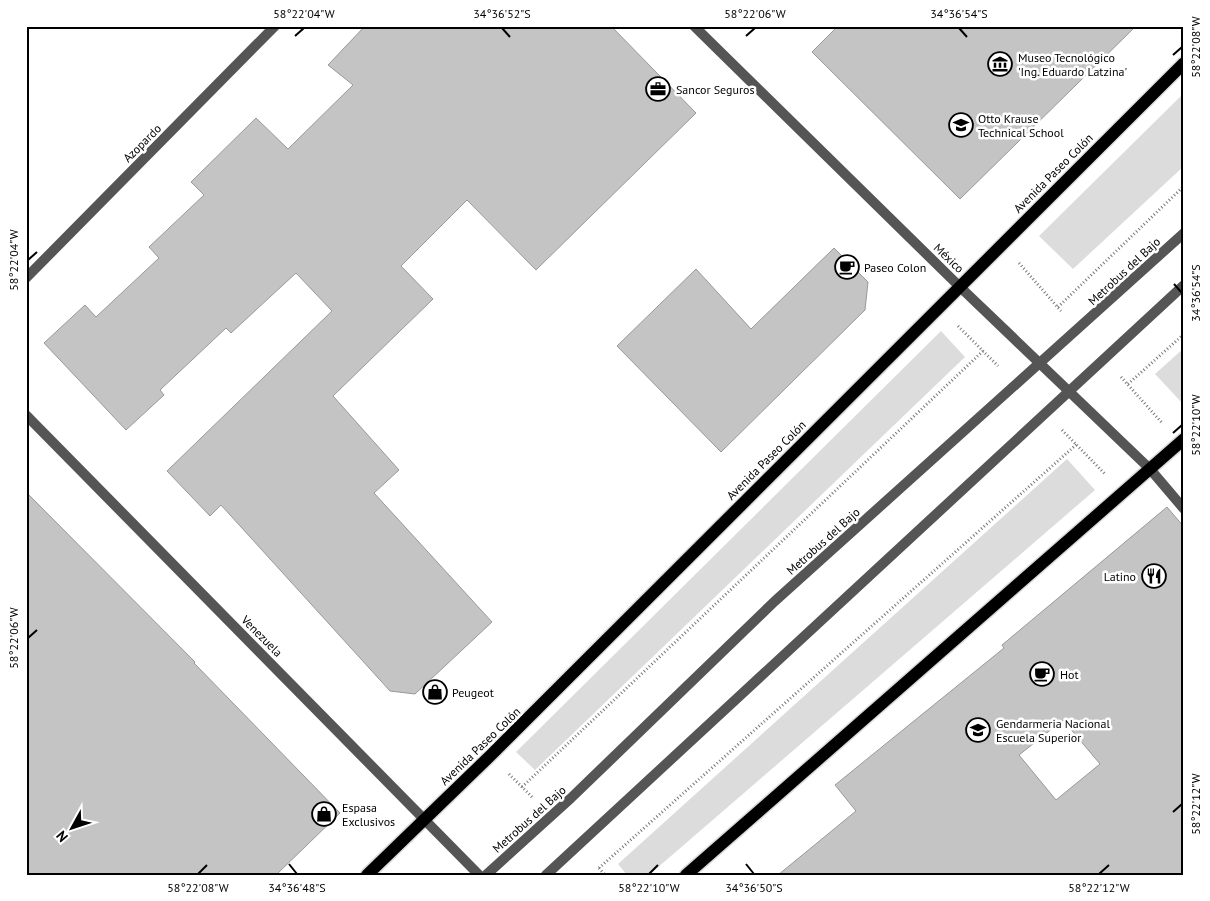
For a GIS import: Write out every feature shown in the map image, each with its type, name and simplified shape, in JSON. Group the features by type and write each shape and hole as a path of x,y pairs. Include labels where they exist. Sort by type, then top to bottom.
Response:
{"main road":[{"name":"Avenida Paseo Colón","path":"367,875 491,755 1184,62"},
{"path":"686,875 1184,439"}],"street":[{"name":"Azopardo","path":"26,278 275,26"},
{"name":"México","path":"694,26 958,286 1150,469 1184,509"},
{"name":"Metrobus del Bajo","path":"486,875 571,798 775,601 1184,233"},
{"path":"546,875 1184,285"},
{"name":"Venezuela","path":"26,415 479,875"}],"path":[{"path":"1058,307 1184,186"},
{"path":"1128,384 1184,334"},
{"path":"522,787 983,351"},
{"path":"599,868 1077,444"}],"shaded area":[{"path":"1184,93 1184,166 1073,269 1039,236"},
{"path":"941,331 965,357 535,770 516,752"},
{"path":"1184,348 1184,405 1155,374"},
{"path":"1067,459 1095,490 649,875 627,875 618,864"}],"building":[{"path":"365,26 611,26 696,113 536,270 467,200 401,266 433,299 333,396 399,470 374,493 492,622 415,694 390,691 221,505 210,516 167,471 332,311 296,273 231,333 226,328 160,390 164,395 126,430 44,343 85,305 96,317 159,258 149,247 204,195 191,182 256,118 288,149 353,85 328,65"},
{"name":"Otto Krause Technical School","path":"838,26 1136,26 960,199 812,52"},
{"path":"834,248 868,282 865,310 721,452 617,346 696,269 751,329"},
{"path":"26,492 195,662 340,813 276,875 26,875"},
{"path":"1167,507 1184,527 1184,875 778,875 856,811 835,785 1004,648 1002,645","holes":["1063,720 1100,764 1056,800 1019,755"]}],"place":[{"name":"Museo Tecnológico 'Ing. Eduardo Latzina'","path":"1000,64"},
{"name":"Sancor Seguros","path":"658,89"},
{"name":"Otto Krause Technical School","path":"961,125"},
{"name":"Paseo Colon","path":"847,267"},
{"name":"Latino","path":"1154,576"},
{"name":"Hot","path":"1042,674"},
{"name":"Peugeot","path":"435,692"},
{"name":"Gendarmeria Nacional Escuela Superior","path":"978,730"},
{"name":"Espasa Exclusivos","path":"324,814"}]}
